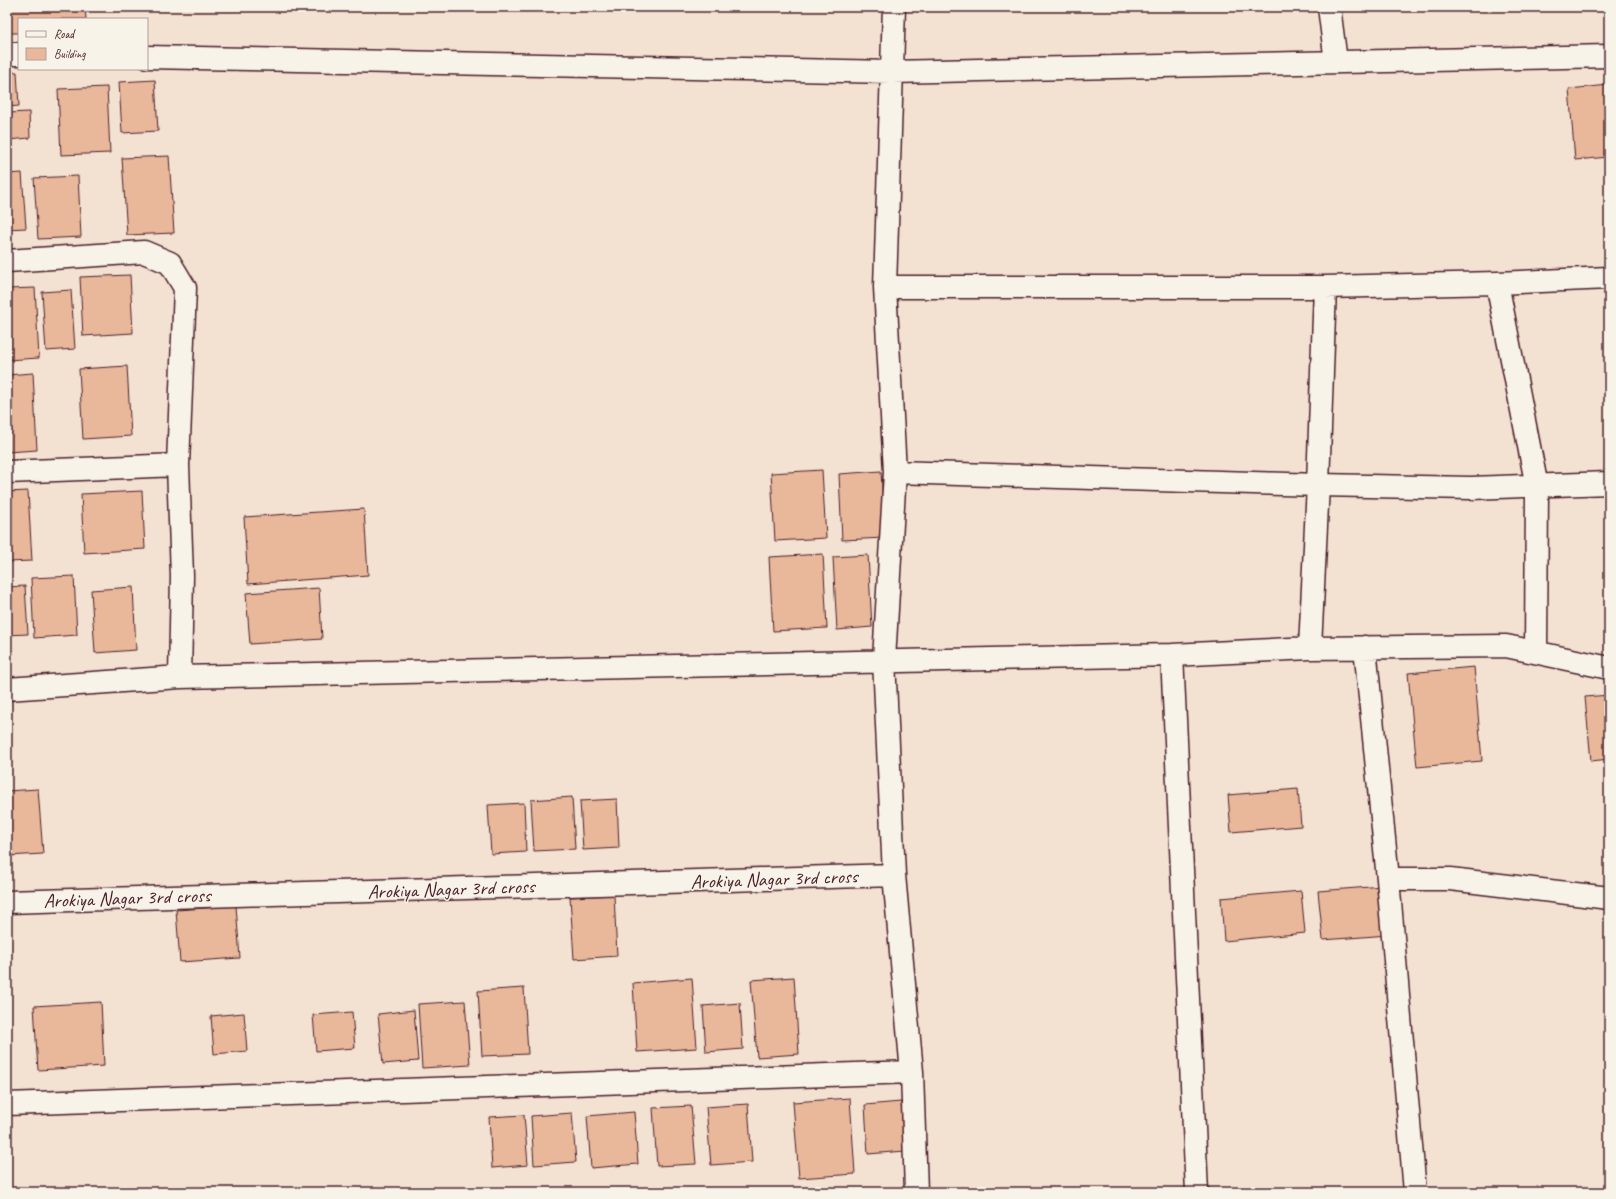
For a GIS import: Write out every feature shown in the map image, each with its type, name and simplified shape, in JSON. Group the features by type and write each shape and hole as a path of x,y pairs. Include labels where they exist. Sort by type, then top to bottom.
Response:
{"street":[{"path":"894,7 885,287 895,472 884,660 894,875 912,1072 916,1192"},
{"path":"1329,7 1336,62"},
{"path":"7,54 18,54"},
{"path":"148,57 892,72 1609,56"},
{"path":"7,261 144,252 170,263 184,288 178,465 182,576 180,677"},
{"path":"885,287 1325,287 1497,283 1609,278"},
{"path":"1497,283 1537,487 1536,652"},
{"path":"1310,648 1318,485 1325,287"},
{"path":"7,472 178,465"},
{"path":"895,472 1318,485 1471,488 1537,487 1609,483"},
{"path":"7,689 180,677 884,660 1172,655 1310,648 1366,647 1506,646 1609,668"},
{"path":"1366,647 1415,1192"},
{"path":"1172,655 1197,1192"},
{"name":"Arokiya Nagar 3rd cross","path":"7,902 894,875"},
{"path":"1388,880 1450,879 1609,898"},
{"path":"7,1104 912,1072"}],"building":[{"path":"7,7 85,7 86,18 18,18 18,33 7,33"},
{"path":"17,72 19,106 7,107 7,73"},
{"path":"155,80 158,131 122,133 119,82"},
{"path":"1609,85 1609,157 1575,160 1569,89"},
{"path":"107,87 110,153 61,155 58,89"},
{"path":"29,112 30,138 7,140 7,113"},
{"path":"169,156 174,233 127,235 122,158"},
{"path":"22,173 26,228 7,229 7,174"},
{"path":"78,176 81,237 38,239 34,178"},
{"path":"130,275 133,333 83,336 80,277"},
{"path":"35,288 39,358 7,360 7,289"},
{"path":"71,290 75,349 46,351 42,292"},
{"path":"127,366 131,436 83,439 79,369"},
{"path":"33,373 37,450 7,452 7,375"},
{"path":"822,470 826,538 775,541 771,473"},
{"path":"881,471 885,538 842,540 839,474"},
{"path":"28,491 32,561 7,562 7,492"},
{"path":"142,491 145,549 84,553 81,494"},
{"path":"364,509 368,575 248,584 244,517"},
{"path":"823,554 827,628 773,631 769,557"},
{"path":"868,555 872,627 837,630 833,557"},
{"path":"74,576 77,635 34,638 31,578"},
{"path":"25,586 28,634 7,635 7,587"},
{"path":"133,587 136,650 95,653 91,590"},
{"path":"319,588 322,639 250,644 246,593"},
{"path":"1474,667 1482,761 1417,767 1408,673"},
{"path":"1609,695 1609,759 1591,761 1585,697"},
{"path":"38,789 43,854 7,856 7,791"},
{"path":"1298,789 1301,826 1231,832 1228,795"},
{"path":"572,797 575,849 534,851 531,800"},
{"path":"617,799 619,848 583,850 580,801"},
{"path":"524,803 526,852 491,854 488,805"},
{"path":"1383,886 1388,935 1323,940 1318,891"},
{"path":"1301,891 1305,933 1224,941 1221,898"},
{"path":"614,895 617,956 574,959 570,897"},
{"path":"236,906 240,958 180,962 176,910"},
{"path":"794,977 799,1054 757,1057 751,980"},
{"path":"692,978 697,1048 637,1052 633,983"},
{"path":"524,988 528,1054 482,1056 478,991"},
{"path":"465,1001 470,1065 422,1068 418,1004"},
{"path":"101,1002 104,1066 38,1070 34,1006"},
{"path":"740,1003 743,1049 706,1052 703,1006"},
{"path":"414,1010 418,1061 383,1064 378,1014"},
{"path":"352,1012 355,1048 316,1051 313,1015"},
{"path":"244,1013 247,1051 214,1054 211,1016"},
{"path":"850,1098 855,1174 799,1178 793,1102"},
{"path":"901,1102 905,1151 868,1154 865,1105"},
{"path":"748,1104 752,1162 711,1165 706,1107"},
{"path":"691,1106 696,1164 657,1166 653,1108"},
{"path":"634,1112 638,1164 591,1168 587,1116"},
{"path":"572,1113 576,1162 534,1165 531,1116"},
{"path":"524,1115 528,1165 492,1168 489,1117"}]}
